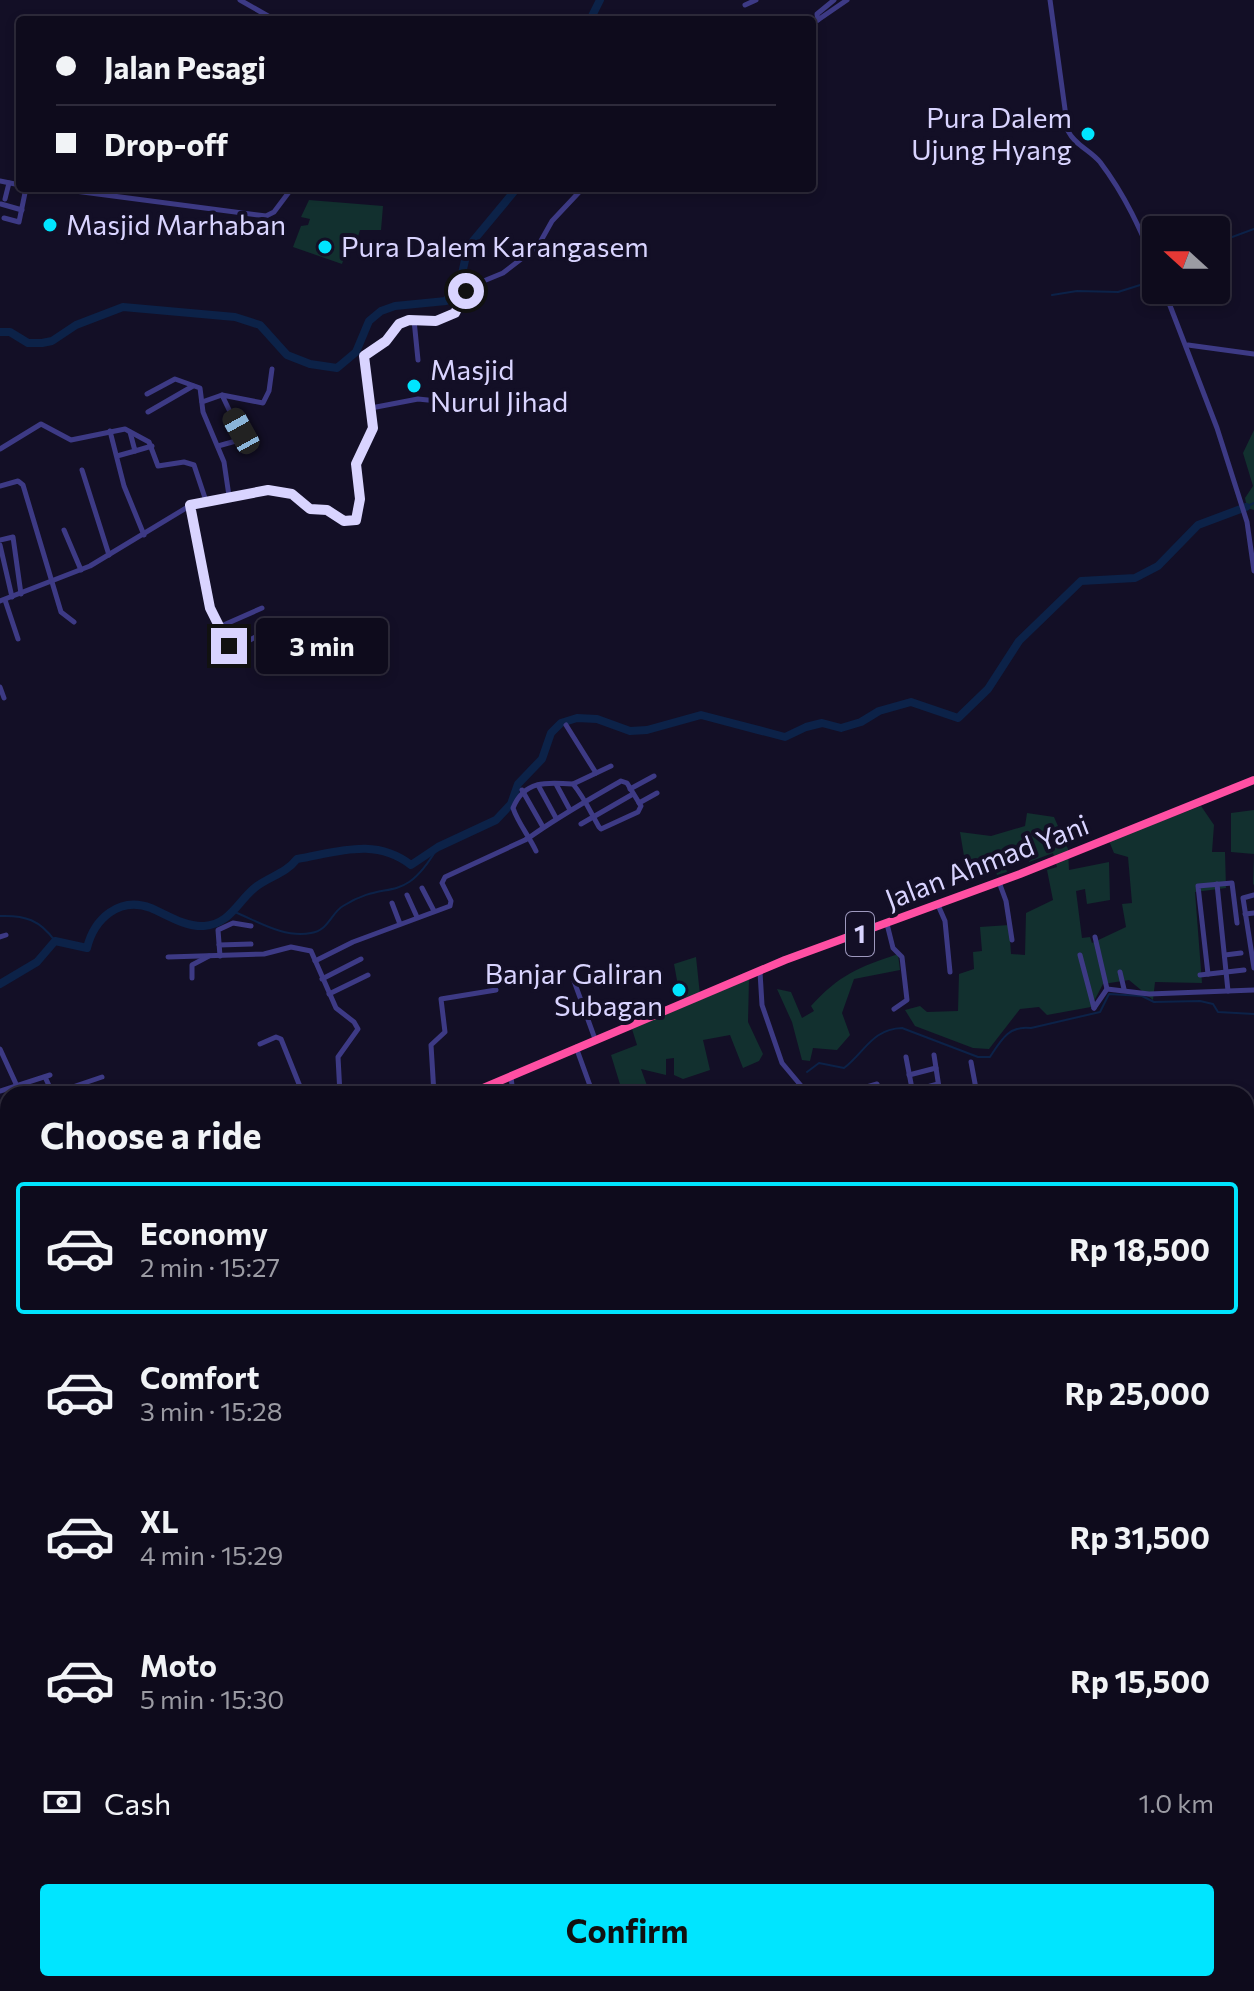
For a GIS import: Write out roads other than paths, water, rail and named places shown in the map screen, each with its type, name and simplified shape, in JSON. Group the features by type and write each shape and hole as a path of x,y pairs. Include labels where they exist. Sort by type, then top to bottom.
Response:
{"highway":[{"name":"Jalan Ahmad Yani","path":"488,1086 760,971 999,882 1254,780"}],"street":[{"path":"240,0 268,16"},
{"path":"745,5 756,0"},
{"path":"816,21 847,0"},
{"path":"1050,0 1068,131 1074,141 1098,160 1130,205 1142,234"},
{"path":"816,18 832,1"},
{"path":"0,181 16,184"},
{"path":"9,183 3,202 22,210"},
{"path":"4,218 19,222 25,192"},
{"path":"83,192 266,216 288,192"},
{"path":"6,599 81,570 190,505 206,501 262,489 282,491 295,496 310,509 327,510 344,521 356,520 360,499 356,464 372,435 364,356 386,341 397,325 414,320 430,322 455,313 469,287 503,273 538,246 552,221 579,192"},
{"path":"538,246 581,246"},
{"path":"1170,304 1187,345 1240,505 1249,520 1254,571"},
{"path":"414,320 418,360"},
{"path":"1187,345 1254,354"},
{"path":"202,402 222,395 263,403 269,391 272,369"},
{"path":"147,394 175,379 201,390 229,496"},
{"path":"148,412 194,386"},
{"path":"218,446 243,439 222,395"},
{"path":"371,408 418,399 447,402"},
{"path":"0,449 41,424 71,440 110,431 130,432 152,446 158,466 184,462 194,465 206,501"},
{"path":"110,431 124,486 144,535"},
{"path":"130,432 135,451"},
{"path":"117,456 152,446"},
{"path":"82,470 109,555"},
{"path":"0,486 18,481 23,485 61,612 74,622"},
{"path":"190,505 210,608 219,627 234,649 273,627 283,654"},
{"path":"64,530 81,570"},
{"path":"18,639 6,599 0,543 13,537 21,594"},
{"path":"219,627 262,608"},
{"path":"0,687 4,698"},
{"path":"566,725 596,773"},
{"path":"536,851 513,808 522,790 538,785 573,784 611,766"},
{"path":"581,824 654,776"},
{"path":"315,961 451,903 442,883 445,877 530,837 556,818 585,802 621,781 639,803 640,811 604,829 593,817 585,802 573,784"},
{"path":"556,784 570,810"},
{"path":"538,785 556,818"},
{"path":"522,790 543,827"},
{"path":"639,803 657,793"},
{"path":"999,882 1006,901 1012,940"},
{"path":"1208,974 1198,886 1232,883 1237,923"},
{"path":"1217,884 1228,991"},
{"path":"422,888 434,911"},
{"path":"407,895 417,917"},
{"path":"1254,895 1244,896 1254,968"},
{"path":"392,903 400,924"},
{"path":"938,905 945,921 950,972"},
{"path":"1245,914 1254,913"},
{"path":"220,956 218,930 233,923 251,926"},
{"path":"887,924 893,948 901,954 906,990 906,1004 894,1009"},
{"path":"1080,955 1094,1008 1107,989 1095,937"},
{"path":"219,945 251,944"},
{"path":"168,957 264,954 300,947 311,951 336,1008 358,1029 338,1057 340,1086"},
{"path":"1225,955 1241,953"},
{"path":"192,978 192,965 210,956"},
{"path":"322,979 361,959"},
{"path":"1200,975 1244,970"},
{"path":"760,971 766,1020 782,1063 802,1086"},
{"path":"1120,972 1124,989"},
{"path":"329,994 368,975"},
{"path":"574,981 595,1039"},
{"path":"1107,989 1149,994 1254,990"},
{"path":"434,1086 431,1045 445,1032 441,999 496,990"},
{"path":"260,1044 276,1037 281,1039 300,1086"},
{"path":"576,1047 590,1086"},
{"path":"0,1050 17,1086 48,1076 50,1086"},
{"path":"932,1086 938,1084 934,1055"},
{"path":"906,1057 912,1086"},
{"path":"971,1062 976,1086"},
{"path":"0,1071 8,1067"},
{"path":"909,1075 936,1068"},
{"path":"511,1076 512,1086"},
{"path":"76,1086 102,1077"}],"waterway":[{"path":"592,16 600,0"},
{"path":"0,332 10,332 28,343 52,341 76,325 123,307 235,317 260,325 287,355 310,364 337,368 356,352 369,321 381,311 395,306 446,301 461,278 468,247 514,192"},
{"path":"1230,238 1254,229"},
{"path":"1052,295 1077,291 1118,292 1142,284"},
{"path":"1246,507 1254,503"},
{"path":"0,984 37,962 55,941 87,948 102,919 128,905 151,908 183,923 204,926 228,916 257,886 297,859 342,850 370,849 397,856 411,865 438,847 496,820 511,804 518,784 542,759 551,733 561,723 577,718 597,719 630,731 647,730 701,715 785,737 822,723 841,728 861,722 879,711 911,702 958,718 988,689 1019,641 1081,581 1135,578 1158,566 1198,525 1246,507"},
{"path":"235,912 281,931 311,933 326,925 343,906 372,893 404,885 425,866 438,847"},
{"path":"0,916 31,920 44,928 55,941"},
{"path":"807,1072 819,1063 844,1068 883,1032 902,1028 978,1057 990,1057 1011,1031 1100,1012 1109,994 1142,996 1154,1002 1200,1001 1213,1004 1218,1012 1254,1014"}],"place":[{"name":"Pura Dalem Ujung Hyang","path":"1088,134"},
{"name":"Masjid Marhaban","path":"50,225"},
{"name":"Pura Dalem Karangasem","path":"325,247"},
{"name":"Masjid Nurul Jihad","path":"414,386"},
{"name":"Banjar Galiran Subagan","path":"679,990"}]}
